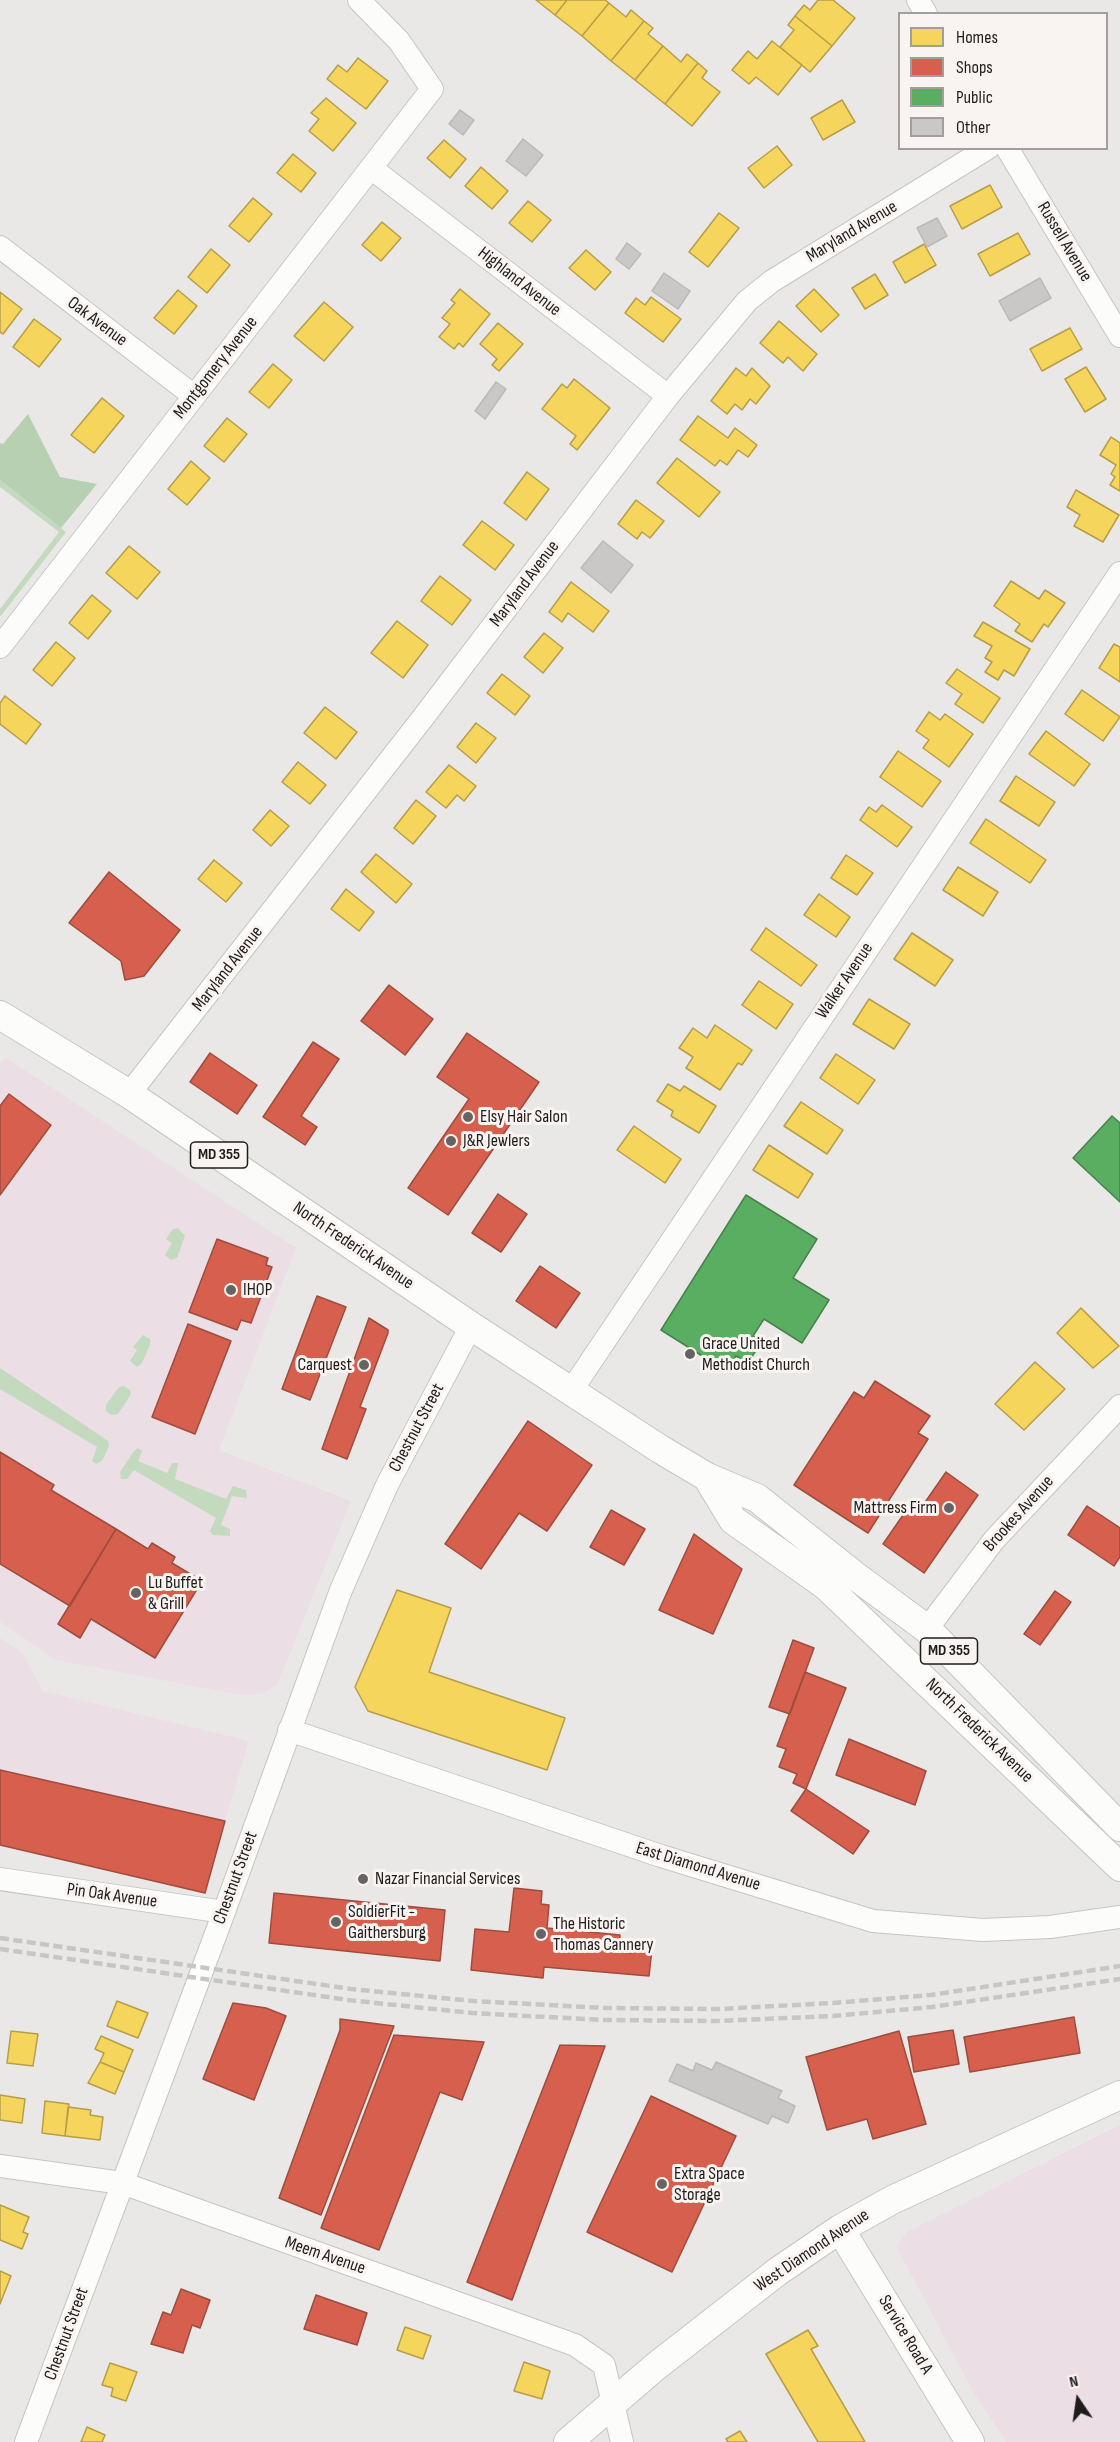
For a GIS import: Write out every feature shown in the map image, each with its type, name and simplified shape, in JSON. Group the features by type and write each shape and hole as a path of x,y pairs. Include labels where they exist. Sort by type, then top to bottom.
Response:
{"main road":[{"name":"North Frederick Avenue","path":"0,1015 129,1094 471,1326 571,1391 707,1477 757,1498 927,1629 1120,1827"},
{"name":"North Frederick Avenue","path":"707,1477 733,1520 825,1585 1120,1867"},
{"name":"West Diamond Avenue","path":"568,2442 614,2402 777,2272 840,2229 892,2200 1120,2095"},
{"name":"Service Road A","path":"840,2229 970,2442"}],"street":[{"name":"Montgomery Avenue","path":"0,647 432,89 399,41 359,0"},
{"name":"Maryland Avenue","path":"129,1094 422,719 668,396 747,301 772,281 985,150"},
{"name":"Russell Avenue","path":"1008,150 1120,336"},
{"name":"Highland Avenue","path":"371,168 668,396"},
{"name":"Oak Avenue","path":"0,247 194,396"},
{"name":"Walker Avenue","path":"571,1391 1120,573"},
{"name":"Chestnut Street","path":"26,2442 224,1912 289,1730 358,1550 387,1485 471,1326"},
{"name":"Brookes Avenue","path":"927,1629 994,1540 1120,1406"},
{"name":"East Diamond Avenue","path":"289,1730 661,1856 873,1921 983,1930 1050,1928 1120,1917"},
{"name":"Pin Oak Avenue","path":"0,1879 224,1912"},
{"name":"Meem Avenue","path":"0,2166 122,2183 575,2345 604,2365 622,2442"}],"shaded area":[{"path":"5,1057 296,1248 219,1450 351,1501 278,1684 262,1694 241,1695 56,1660 0,1622 0,1064"},
{"path":"0,1638 22,1652 43,1691 249,1741 225,1821 0,1770"},
{"path":"1120,2125 1120,2442 1007,2442 976,2397 896,2246 907,2232"}],"green space":[{"path":"28,414 60,477 97,484 61,528 0,480 0,443 3,444"},
{"path":"0,480 66,532 0,617 0,609 59,532 0,487"},
{"path":"178,1228 185,1236 177,1258 171,1260 165,1255 172,1243 166,1239 173,1229"},
{"path":"143,1335 150,1339 150,1345 142,1363 137,1367 130,1361 137,1350 133,1347"},
{"path":"0,1368 108,1441 109,1446 102,1461 96,1464 92,1461 97,1447 0,1389"},
{"path":"124,1386 130,1390 131,1394 118,1414 111,1415 106,1411 106,1405 119,1387"},
{"path":"138,1448 142,1451 138,1461 167,1473 172,1463 178,1463 175,1479 226,1499 233,1486 246,1490 247,1498 232,1496 221,1525 230,1529 230,1536 213,1535 210,1531 216,1518 134,1470 127,1479 121,1479 120,1472"}],"building: Homes":[{"path":"536,0 567,0 555,15"},
{"path":"567,0 605,0 609,3 582,36 555,15"},
{"path":"818,0 833,0 855,18 832,46 795,16 804,5 810,10"},
{"path":"609,3 626,17 631,10 644,21 611,61 582,36"},
{"path":"795,16 832,46 810,72 780,47 794,30 788,25"},
{"path":"644,21 653,28 648,34 663,46 635,80 611,61"},
{"path":"772,41 802,65 778,95 756,77 749,84 732,70 748,51 757,59"},
{"path":"663,46 681,62 687,54 698,63 665,104 635,80"},
{"path":"358,58 388,81 366,109 327,79 338,65 347,72"},
{"path":"698,63 707,71 702,78 720,92 692,126 665,104"},
{"path":"326,98 356,123 333,151 309,131 319,119 311,113"},
{"path":"842,100 855,122 823,140 811,118"},
{"path":"444,140 466,159 450,178 427,158"},
{"path":"777,146 792,165 764,188 748,168"},
{"path":"293,154 316,173 301,192 277,173"},
{"path":"481,167 508,191 492,209 465,186"},
{"path":"990,185 1002,207 962,229 950,206"},
{"path":"253,198 272,214 249,242 229,226"},
{"path":"528,201 551,220 532,242 509,223"},
{"path":"719,213 739,228 708,267 689,252"},
{"path":"382,222 401,238 381,261 362,245"},
{"path":"1018,233 1030,254 990,276 978,254"},
{"path":"924,244 936,265 905,283 893,262"},
{"path":"211,249 230,265 207,293 188,277"},
{"path":"586,250 611,272 595,290 569,268"},
{"path":"875,274 888,295 865,309 852,288"},
{"path":"460,289 490,314 463,347 459,343 454,349 439,337 450,324 442,318 455,303 451,300"},
{"path":"814,289 839,315 821,332 796,306"},
{"path":"178,290 197,306 174,334 154,318"},
{"path":"0,292 22,309 3,334 0,332"},
{"path":"651,297 681,319 663,342 625,313 636,298 645,305"},
{"path":"324,302 353,327 324,361 294,336"},
{"path":"34,319 61,339 39,367 13,347"},
{"path":"779,321 817,354 803,371 788,357 783,363 760,343"},
{"path":"498,323 523,344 499,371 492,365 497,359 480,344"},
{"path":"1070,328 1082,349 1042,371 1030,349"},
{"path":"273,364 292,380 269,408 249,392"},
{"path":"1086,367 1106,399 1085,412 1065,379"},
{"path":"736,368 746,376 752,368 770,386 756,404 750,399 742,410 735,404 727,414 711,401"},
{"path":"574,379 610,408 577,450 570,444 576,436 542,409 562,384 567,388"},
{"path":"102,398 124,416 94,453 71,435"},
{"path":"698,416 728,438 735,428 757,445 748,457 738,450 727,465 720,460 715,466 680,440"},
{"path":"227,418 247,434 224,462 204,446"},
{"path":"1111,437 1120,443 1120,491 1110,485 1115,477 1111,474 1116,465 1100,455"},
{"path":"677,458 720,492 699,517 657,483"},
{"path":"191,461 210,478 187,505 168,489"},
{"path":"527,472 549,489 526,520 504,503"},
{"path":"1076,490 1119,515 1103,542 1074,526 1080,515 1067,507"},
{"path":"636,500 664,521 650,538 642,532 637,539 618,524"},
{"path":"482,521 514,545 495,570 463,545"},
{"path":"129,546 160,572 137,599 106,573"},
{"path":"440,576 471,600 452,625 421,601"},
{"path":"1011,581 1039,599 1045,590 1065,603 1048,627 1044,624 1032,642 1015,631 1020,624 994,606"},
{"path":"571,582 609,611 593,632 568,613 562,622 549,612"},
{"path":"92,595 111,611 88,639 69,623"},
{"path":"397,621 428,645 403,678 371,653"},
{"path":"983,622 1030,649 1014,676 1004,670 998,680 985,672 992,662 985,658 992,646 974,636"},
{"path":"544,633 563,648 543,673 524,657"},
{"path":"56,642 75,658 52,686 33,670"},
{"path":"1114,644 1120,647 1120,682 1099,668"},
{"path":"957,669 1000,698 983,723 955,704 962,694 946,683"},
{"path":"502,674 530,696 515,715 487,693"},
{"path":"1082,690 1120,717 1103,741 1065,714"},
{"path":"5,696 41,724 26,744 0,724 0,703"},
{"path":"325,707 357,732 336,759 304,733"},
{"path":"929,712 940,720 945,714 973,734 949,767 923,748 929,740 916,731"},
{"path":"476,723 496,738 476,763 457,747"},
{"path":"1046,731 1090,764 1074,786 1029,754"},
{"path":"898,751 941,781 922,807 880,777"},
{"path":"298,762 326,785 310,804 282,782"},
{"path":"449,765 476,786 464,801 457,795 446,808 426,792"},
{"path":"1016,776 1055,802 1039,826 1000,801"},
{"path":"416,800 436,816 413,844 394,828"},
{"path":"882,805 912,827 897,847 860,820 869,807 876,812"},
{"path":"270,810 289,826 271,846 253,830"},
{"path":"986,819 1046,860 1030,883 970,843"},
{"path":"376,854 412,884 396,903 361,872"},
{"path":"846,855 873,873 857,895 831,878"},
{"path":"214,860 242,883 226,902 198,879"},
{"path":"958,867 998,892 983,916 943,890"},
{"path":"346,889 374,912 359,931 331,909"},
{"path":"819,894 850,917 836,937 804,915"},
{"path":"766,928 817,965 801,986 751,950"},
{"path":"912,933 953,960 935,986 894,959"},
{"path":"759,981 793,1004 776,1029 742,1005"},
{"path":"869,999 910,1024 894,1049 853,1024"},
{"path":"715,1025 752,1050 742,1065 738,1063 720,1090 686,1068 693,1057 679,1048 693,1028 707,1038"},
{"path":"836,1054 875,1080 858,1104 820,1078"},
{"path":"668,1084 680,1091 684,1086 716,1106 699,1133 671,1116 673,1111 657,1101"},
{"path":"801,1102 843,1130 827,1154 784,1126"},
{"path":"634,1126 681,1159 665,1183 617,1150"},
{"path":"769,1145 813,1174 798,1198 753,1170"},
{"path":"1081,1308 1119,1346 1093,1368 1057,1333"},
{"path":"1035,1362 1065,1389 1024,1430 995,1404"},
{"path":"397,1590 451,1608 429,1672 565,1718 547,1770 368,1711 355,1687"},
{"path":"117,2001 148,2013 138,2038 107,2026"},
{"path":"11,2031 38,2034 33,2066 7,2063"},
{"path":"101,2036 133,2050 124,2072 100,2062 104,2053 95,2049"},
{"path":"100,2062 124,2072 115,2094 88,2083"},
{"path":"0,2095 25,2099 22,2123 0,2120"},
{"path":"45,2101 69,2104 65,2136 42,2133"},
{"path":"68,2107 91,2110 90,2115 103,2117 100,2140 65,2136"},
{"path":"0,2205 29,2217 23,2232 28,2234 22,2249 0,2240"},
{"path":"0,2271 11,2276 0,2304"},
{"path":"405,2327 431,2336 423,2359 397,2350"},
{"path":"808,2330 818,2346 811,2349 865,2442 818,2442 766,2354"},
{"path":"524,2362 550,2371 542,2399 514,2391"},
{"path":"110,2363 137,2372 126,2401 111,2396 113,2388 102,2385"},
{"path":"87,2427 105,2435 102,2442 81,2442"},
{"path":"740,2431 747,2442 728,2442 726,2439"}],"building: Shops":[{"path":"109,872 180,930 144,976 125,980 121,961 69,923"},
{"path":"389,985 433,1019 405,1055 361,1021"},
{"path":"467,1033 539,1082 448,1215 408,1188 469,1099 437,1077"},
{"path":"313,1042 339,1059 301,1116 317,1127 305,1145 263,1117"},
{"path":"210,1053 257,1085 237,1114 190,1082"},
{"path":"9,1094 51,1125 0,1195 0,1106"},
{"path":"498,1194 527,1214 501,1252 472,1233"},
{"name":"IHOP","path":"217,1239 268,1258 266,1265 272,1267 251,1323 241,1320 237,1330 189,1312"},
{"path":"540,1266 580,1293 556,1328 516,1301"},
{"path":"317,1296 346,1307 310,1400 282,1389"},
{"name":"Carquest","path":"369,1318 388,1330 388,1333 360,1407 366,1409 347,1459 322,1449"},
{"path":"188,1324 231,1341 195,1434 152,1417"},
{"path":"875,1381 930,1416 918,1433 928,1439 868,1533 794,1485 854,1392 864,1398"},
{"path":"528,1421 592,1465 547,1531 519,1513 481,1569 445,1544"},
{"path":"0,1452 54,1485 51,1490 116,1529 70,1606 0,1564"},
{"path":"946,1472 978,1495 924,1573 883,1544 910,1505 919,1511"},
{"path":"1087,1506 1120,1528 1120,1557 1114,1566 1068,1535"},
{"path":"611,1510 645,1529 624,1565 590,1547"},
{"name":"Lu Buffet & Grill","path":"116,1529 148,1549 152,1543 175,1557 172,1563 202,1581 155,1658 91,1619 80,1638 58,1624"},
{"path":"694,1534 742,1569 713,1634 659,1610"},
{"path":"1055,1591 1071,1602 1040,1645 1024,1634"},
{"path":"793,1640 814,1648 790,1714 769,1707"},
{"path":"805,1672 846,1688 806,1789 793,1783 797,1774 779,1767 786,1749 777,1746"},
{"path":"849,1739 926,1771 915,1805 836,1775"},
{"path":"0,1770 225,1821 205,1893 0,1845"},
{"path":"806,1789 869,1831 853,1854 791,1811"},
{"name":"The Historic Thomas Cannery","path":"514,1888 542,1891 541,1904 549,1905 547,1928 620,1935 619,1952 632,1953 632,1947 652,1949 649,1976 544,1967 543,1978 471,1970 475,1929 509,1932"},
{"path":"274,1893 445,1910 440,1961 269,1943"},
{"path":"233,2003 266,2008 286,2016 254,2100 203,2079"},
{"path":"1074,2017 1080,2053 970,2072 964,2037"},
{"path":"340,2019 394,2026 321,2215 279,2198 340,2030"},
{"path":"953,2030 959,2064 914,2072 908,2037"},
{"path":"899,2031 926,2124 873,2139 867,2119 827,2130 806,2057"},
{"path":"394,2035 484,2042 462,2100 440,2092 379,2250 321,2228"},
{"path":"560,2045 605,2046 512,2300 467,2282"},
{"name":"Extra Space Storage","path":"651,2096 736,2136 672,2272 587,2232"},
{"path":"181,2289 210,2300 200,2328 192,2325 183,2353 151,2344 163,2312 171,2315"},
{"path":"316,2295 367,2313 357,2345 304,2329"}],"building: Public":[{"path":"1112,1116 1120,1123 1120,1202 1073,1158"},
{"path":"746,1195 817,1239 793,1278 829,1300 802,1343 764,1319 753,1336 762,1341 748,1363 736,1356 726,1371 661,1330"}],"building: Other":[{"path":"460,110 474,120 463,135 449,124"},
{"path":"523,139 543,155 526,176 506,161"},
{"path":"937,218 947,236 927,247 917,228"},
{"path":"627,243 641,254 629,269 616,259"},
{"path":"664,273 690,291 678,309 652,291"},
{"path":"1040,278 1051,298 1010,321 999,301"},
{"path":"496,382 506,389 485,419 475,411"},
{"path":"603,541 633,565 611,593 581,568"},
{"path":"716,2062 782,2091 778,2098 795,2106 788,2123 772,2116 768,2124 669,2081 677,2064 693,2071 696,2063 712,2070"}],"railway":[{"path":"0,1938 351,1989 473,2001 606,2008 718,2009 931,1995 1120,1966"},
{"path":"0,1949 348,2000 472,2013 603,2020 717,2021 833,2016 932,2007 1120,1979"}],"place":[{"name":"Elsy Hair Salon","path":"468,1117"},
{"name":"J&R Jewlers","path":"451,1141"},
{"name":"IHOP","path":"231,1290"},
{"name":"Grace United Methodist Church","path":"690,1354"},
{"name":"Carquest","path":"364,1365"},
{"name":"Mattress Firm","path":"949,1508"},
{"name":"Lu Buffet & Grill","path":"136,1593"},
{"name":"Nazar Financial Services","path":"363,1879"},
{"name":"SoldierFit - Gaithersburg","path":"336,1922"},
{"name":"The Historic Thomas Cannery","path":"541,1934"},
{"name":"Extra Space Storage","path":"662,2184"}]}
